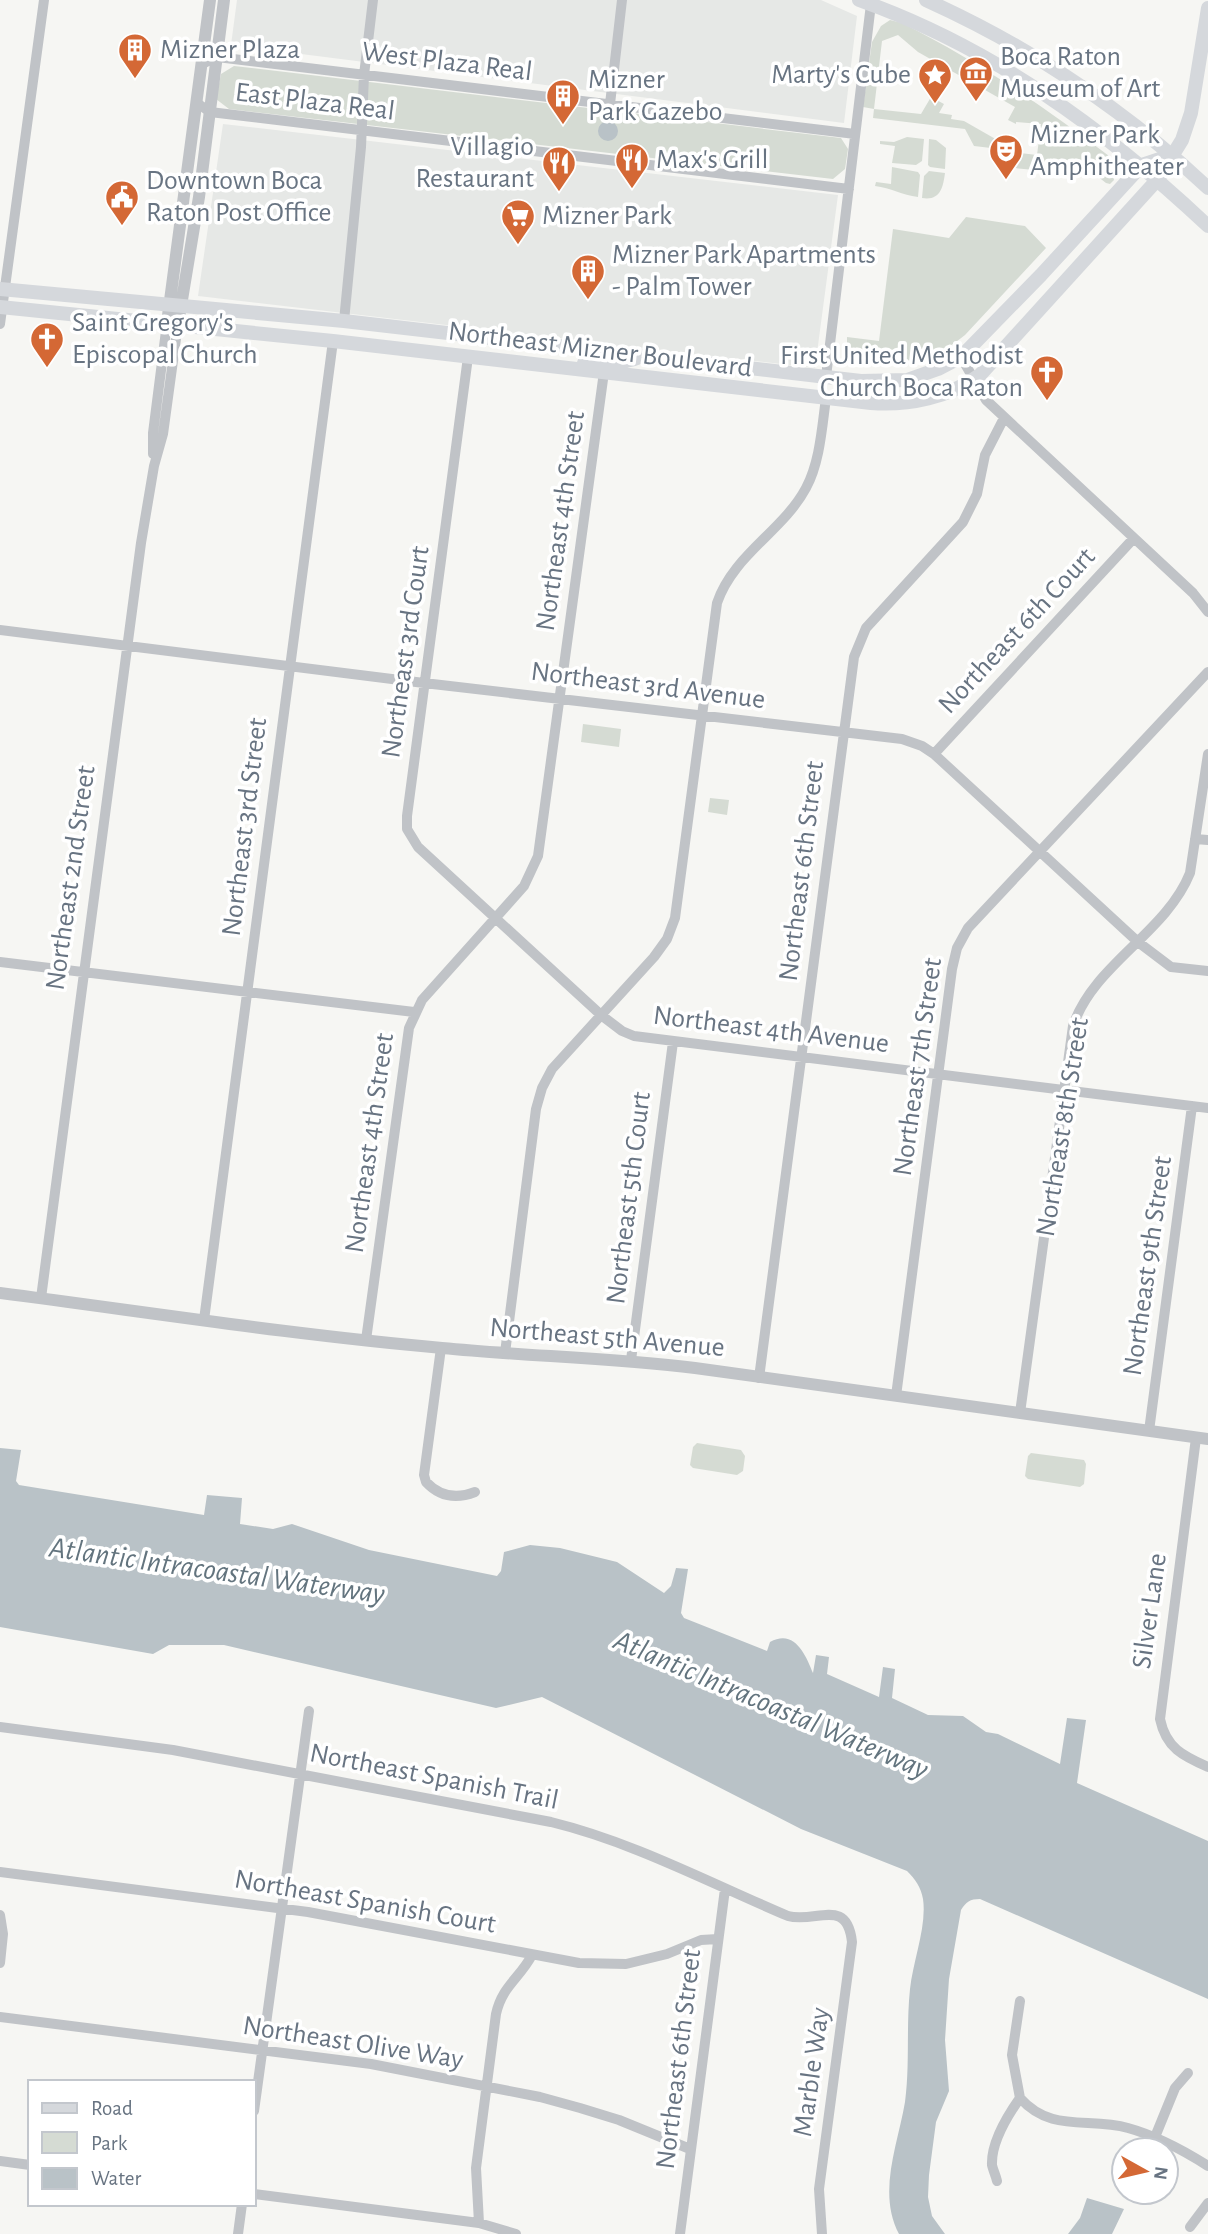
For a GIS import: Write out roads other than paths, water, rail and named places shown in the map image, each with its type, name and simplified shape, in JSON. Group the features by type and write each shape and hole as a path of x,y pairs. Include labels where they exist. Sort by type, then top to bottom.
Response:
{"main road":[{"path":"926,0 981,26 1043,61 1098,98 1172,155 1208,188"},
{"path":"871,1 1021,79 1086,122 1142,165 1208,226"},
{"path":"1172,155 1182,140 1191,113 1208,8"},
{"name":"Northeast Mizner Boulevard","path":"2,290 344,321 861,381 907,380 961,357 1142,165 1172,155"},
{"name":"Northeast Mizner Boulevard","path":"1,307 173,323 891,404 931,397 974,379 1158,179 1172,155"},
{"path":"1041,275 1057,291"},
{"path":"468,357 514,347 520,341"},
{"path":"566,368 592,361 622,363 642,355"}],"street":[{"path":"0,324 2,290 44,0"},
{"name":"Northeast 2nd Street","path":"176,306 210,0"},
{"name":"Northeast 2nd Street","path":"41,1298 153,466 153,433 161,405 210,113 224,0"},
{"path":"344,321 362,131 364,75 373,0"},
{"path":"610,104 622,0"},
{"path":"826,377 871,1"},
{"path":"202,64 217,57"},
{"name":"West Plaza Real","path":"217,57 855,134"},
{"name":"East Plaza Real","path":"197,103 210,113 849,189"},
{"name":"Northeast 3rd Street","path":"204,1320 333,341"},
{"name":"Northeast 3rd Court","path":"468,357 407,816 408,828 418,847 495,918"},
{"path":"961,357 986,400 1193,593 1208,612"},
{"name":"Northeast 4th Street","path":"366,1340 407,1038 414,1012 428,991 524,886 538,856 604,372"},
{"path":"505,1353 538,1099 552,1069 654,957 672,929 715,613 721,592 732,573 806,488 814,467 826,398"},
{"name":"Northeast 6th Street","path":"759,1378 854,657 866,628 963,522 977,494 985,455 1004,418"},
{"name":"Northeast 6th Court","path":"934,754 1134,538"},
{"name":"Northeast 3rd Avenue","path":"0,630 424,683 902,738 934,754 1138,942 1171,967 1208,971"},
{"name":"Northeast 7th Street","path":"896,1396 952,969 957,948 968,928 1208,672"},
{"name":"Northeast 8th Street","path":"1020,1413 1071,1037 1082,1006 1170,907 1185,886 1190,873 1208,754"},
{"path":"1195,839 1208,840"},
{"name":"Northeast 4th Avenue","path":"495,918 601,1015 622,1031 634,1036 1208,1108"},
{"path":"0,962 414,1012"},
{"name":"Northeast 5th Court","path":"631,1360 673,1042"},
{"name":"Northeast 9th Street","path":"1149,1431 1192,1106"},
{"name":"Northeast 5th Avenue","path":"0,1293 441,1348 631,1360 1202,1438"},
{"path":"441,1348 424,1475 426,1482 440,1494 464,1496 475,1492"},
{"name":"Silver Lane","path":"1202,1438 1160,1719 1174,1749 1208,1767"},
{"path":"256,2096 309,1711"},
{"name":"Northeast Spanish Trail","path":"0,1727 173,1750 585,1830 797,1919 830,1913 844,1918"},
{"name":"Northeast Spanish Court","path":"0,1872 280,1908 579,1963 626,1964 667,1954 701,1940 718,1939"},
{"name":"Northeast 6th Street","path":"680,2234 725,1889"},
{"path":"0,1915 3,1934 0,1963"},
{"name":"Marble Way","path":"822,2234 819,2189 852,1942 851,1927 844,1918"},
{"path":"479,2223 476,2168 498,2003 503,1992 532,1955"},
{"path":"1020,2001 1012,2044 1013,2066 1020,2098 1028,2107 1049,2119 1118,2125 1152,2136"},
{"name":"Northeast Olive Way","path":"0,2017 371,2064 580,2108 691,2149"},
{"path":"1155,2136 1175,2088 1188,2073"},
{"path":"997,2181 992,2164 995,2152 1002,2129 1020,2098"},
{"path":"1180,2150 1208,2165"},
{"path":"0,2161 28,2165"},
{"path":"256,2194 479,2223 516,2234"},
{"path":"1190,2227 1208,2203"},
{"path":"238,2234 242,2206"}],"water":[{"path":"604,121 612,121 618,131 612,141 604,141 598,135 598,127"},
{"name":"Atlantic Intracoastal Waterway","path":"0,1448 21,1450 16,1481 19,1485 204,1515 207,1495 242,1498 240,1524 273,1529 292,1524 369,1550 497,1576 501,1571 504,1552 530,1545 560,1548 617,1562 664,1593 671,1586 676,1568 688,1569 681,1613 684,1618 767,1651 770,1642 779,1639 793,1641 803,1652 813,1673 816,1655 829,1657 827,1674 879,1697 883,1667 895,1669 892,1698 928,1715 963,1716 986,1732 998,1734 1060,1764 1067,1718 1086,1720 1077,1783 1208,1841 1208,1999 980,1899 967,1903 961,1910 949,1979 945,2040 949,2091 936,2122 929,2175 928,2197 932,2216 945,2234 899,2234 893,2218 889,2185 905,2102 910,1989 924,1909 921,1891 907,1871 801,1829 542,1697 496,1708 224,1645 169,1645 153,1654 0,1627"},
{"path":"1087,2198 1124,2209 1112,2234 1068,2234 1080,2218"}],"place":[{"name":"Mizner Plaza","path":"135,80"},
{"name":"Boca Raton Museum of Art","path":"976,103"},
{"name":"Marty's Cube","path":"935,105"},
{"name":"Mizner Park Gazebo","path":"563,126"},
{"name":"Mizner Park Amphitheater","path":"1006,181"},
{"name":"Max's Grill","path":"632,190"},
{"name":"Villagio Restaurant","path":"559,193"},
{"name":"Downtown Boca Raton Post Office","path":"122,227"},
{"name":"Mizner Park","path":"518,246"},
{"name":"Mizner Park Apartments - Palm Tower","path":"588,301"},
{"name":"Saint Gregory's Episcopal Church","path":"47,369"},
{"name":"First United Methodist Church Boca Raton","path":"1047,402"}]}
